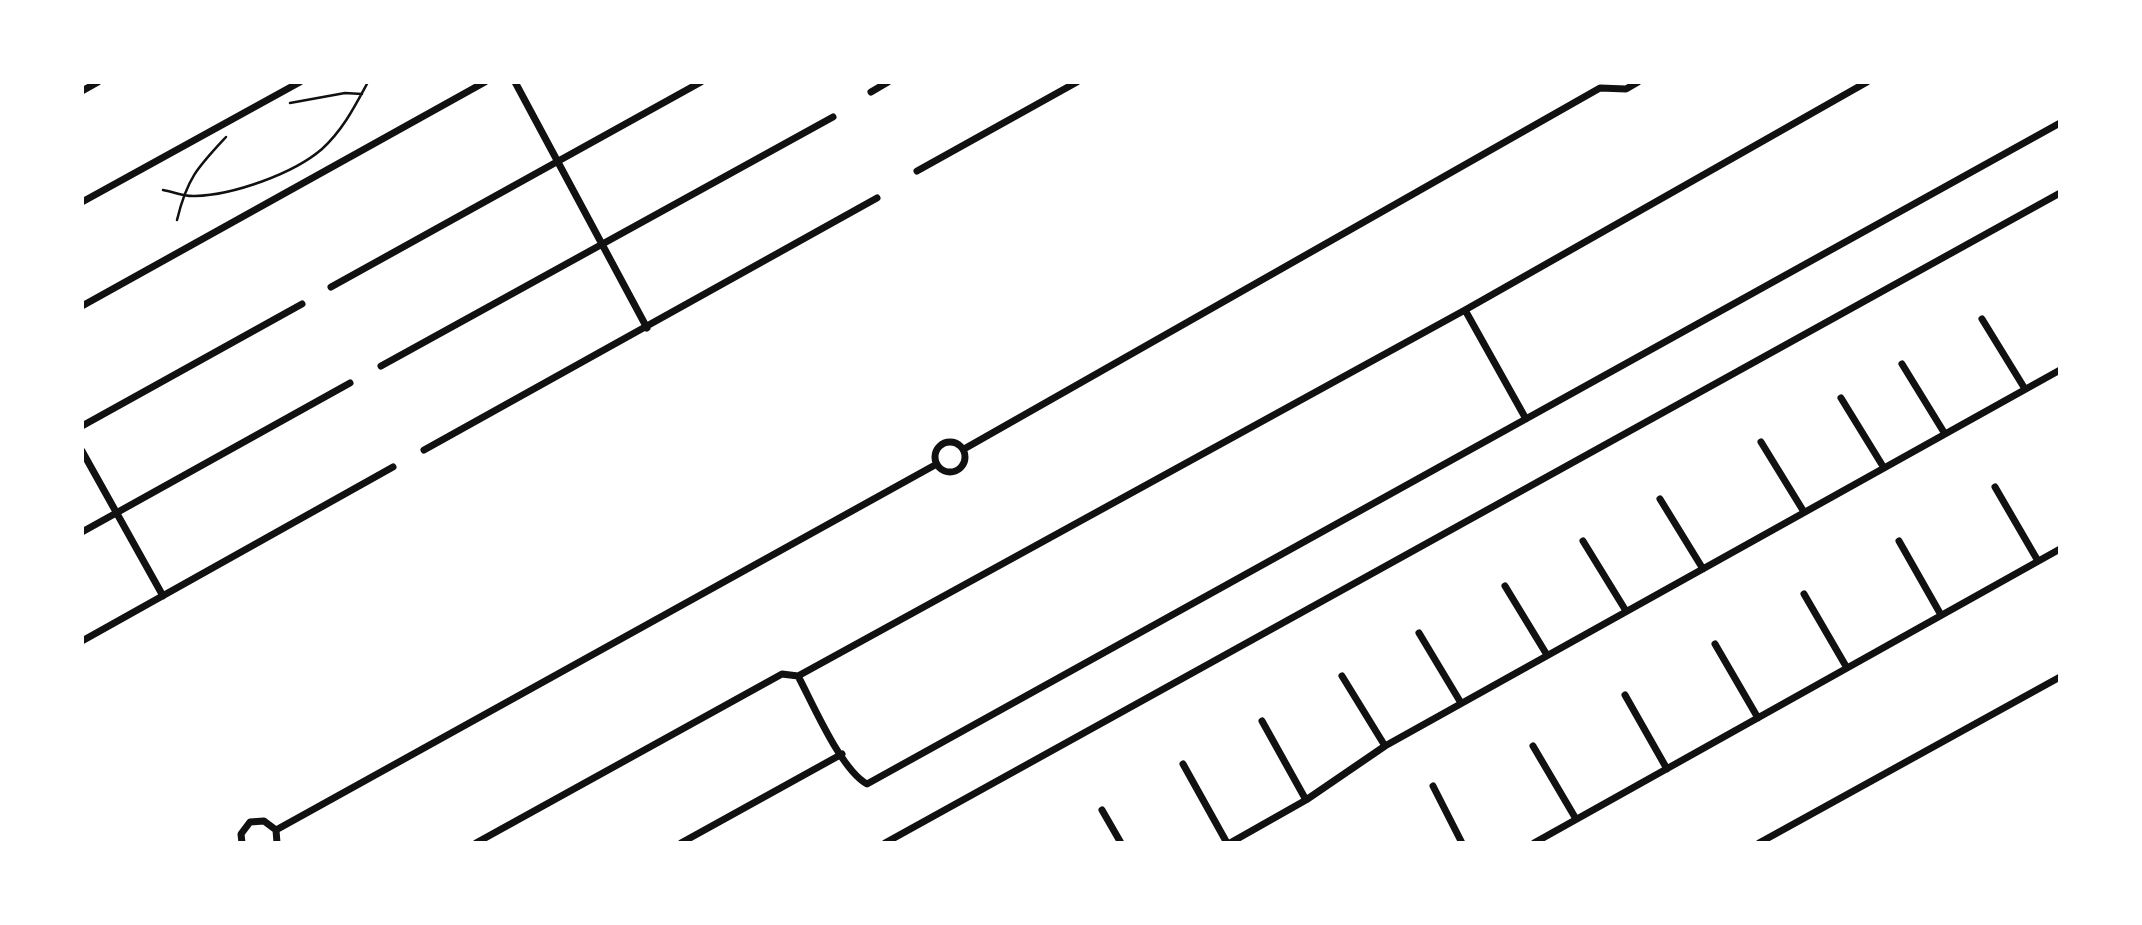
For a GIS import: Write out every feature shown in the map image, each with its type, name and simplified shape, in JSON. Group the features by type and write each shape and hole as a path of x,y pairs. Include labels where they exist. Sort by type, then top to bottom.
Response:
{"street":[{"path":"82,91 99,82"},
{"path":"82,202 300,82"},
{"path":"82,306 485,82"},
{"path":"515,82 647,328"},
{"path":"331,287 701,82"},
{"path":"871,92 888,82"},
{"path":"917,171 1077,82"},
{"path":"964,449 1602,85 1626,89 1638,82"},
{"path":"476,843 782,674 798,676 1465,310 1867,82"},
{"path":"382,366 833,117"},
{"path":"798,676 842,754 858,779 867,784 2060,122"},
{"path":"885,843 2060,193"},
{"path":"424,450 877,198"},
{"path":"82,426 302,304"},
{"path":"1465,310 1526,419"},
{"path":"1982,319 2025,389"},
{"path":"1902,364 1945,434"},
{"path":"1183,765 1228,843 1306,800 1385,746 2060,370"},
{"path":"82,533 350,383"},
{"path":"1841,398 1884,468"},
{"path":"954,442 964,449 965,461 957,471 945,472 936,465 934,453 942,443 954,442"},
{"path":"1761,442 1804,512"},
{"path":"82,452 163,596"},
{"path":"276,830 936,465"},
{"path":"82,641 393,467"},
{"path":"1995,487 2038,561"},
{"path":"1660,499 1703,569"},
{"path":"1583,541 1626,611"},
{"path":"1899,541 1941,615"},
{"path":"1534,843 2060,549"},
{"path":"1504,586 1547,656"},
{"path":"1804,594 1847,668"},
{"path":"1419,633 1461,703"},
{"path":"1716,644 1759,718"},
{"path":"1342,676 1385,746"},
{"path":"1759,843 2060,677"},
{"path":"1625,695 1667,769"},
{"path":"1262,720 1306,800"},
{"path":"1534,746 1576,819"},
{"path":"681,843 842,754"},
{"path":"1433,786 1462,843"},
{"path":"1102,810 1121,843"},
{"path":"242,843 241,834 250,822 264,821 276,830 278,843"}],"path":[{"path":"163,190 183,194 222,194 268,179 320,150 347,122 368,82"},
{"path":"286,104 345,93 362,94"},
{"path":"177,219 183,194 195,170 227,137"}]}
